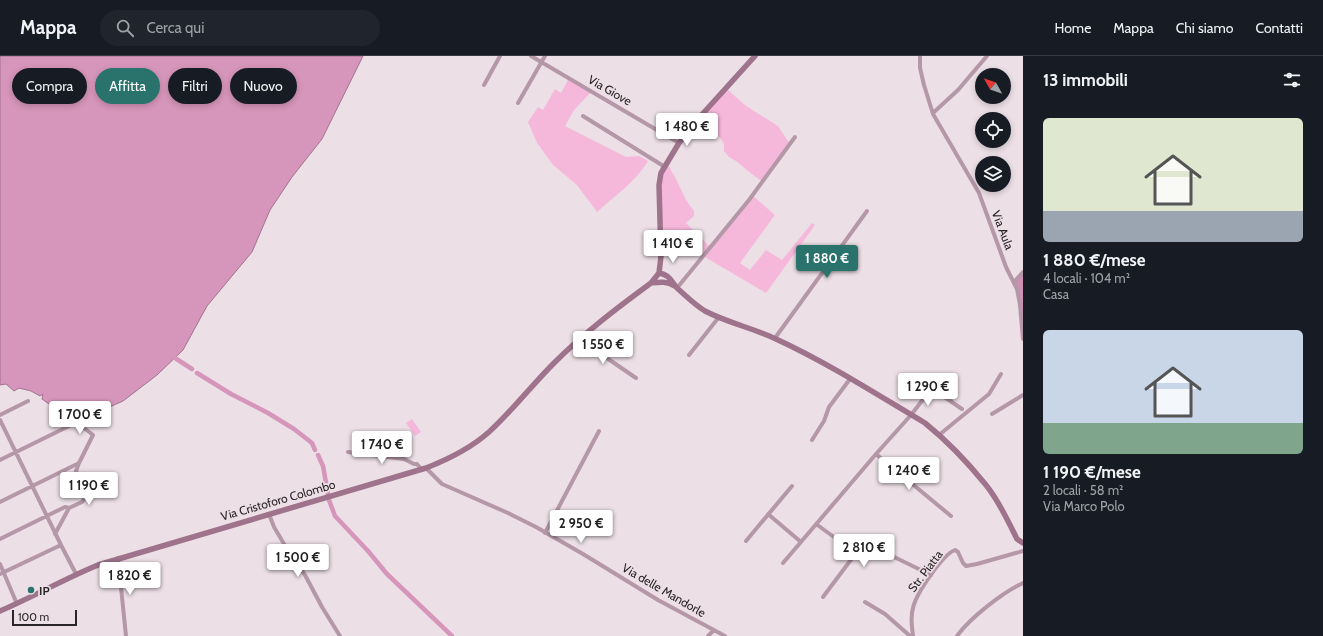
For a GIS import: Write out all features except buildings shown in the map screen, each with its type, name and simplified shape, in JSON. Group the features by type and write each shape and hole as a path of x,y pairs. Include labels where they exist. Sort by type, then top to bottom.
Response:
{"main road":[{"path":"755,56 698,119 680,143 661,173 659,185 662,256 659,273 665,274 668,280 694,304 706,311 775,338 801,351 925,423 939,435 986,485 994,496 1017,538 1023,543"},
{"path":"662,256 668,280"},
{"name":"Via Cristoforo Colombo","path":"0,611 76,574 118,558 424,469 448,459 489,432 553,364 579,339 614,310 651,283 659,273"},
{"path":"651,283 668,280"}],"street":[{"path":"484,85 500,56"},
{"name":"Via Giove","path":"531,56 680,143"},
{"path":"518,103 545,56"},
{"name":"Via Aula","path":"920,56 920,68 924,86 933,113 979,193 1003,260 1014,282 1020,305 1023,339"},
{"path":"933,113 958,90 987,56"},
{"path":"583,116 664,167"},
{"path":"676,287 763,182 795,137"},
{"path":"775,338 867,211"},
{"path":"1014,282 1023,272"},
{"path":"689,355 719,317"},
{"path":"579,339 636,378"},
{"path":"939,435 989,394 1001,374"},
{"path":"915,377 962,410"},
{"path":"812,440 824,421 829,407 850,379"},
{"path":"783,563 911,415 931,388"},
{"path":"992,414 1023,396"},
{"path":"0,415 28,401"},
{"path":"0,420 33,486 46,516 76,574"},
{"path":"0,460 73,424 84,428 93,434 76,471 85,492 85,498 82,502 69,508 65,507 0,539"},
{"path":"545,533 599,431"},
{"name":"Via delle Mandorle","path":"348,452 404,459 417,464 442,484 508,512 588,557 658,600 725,636"},
{"path":"876,454 951,516"},
{"path":"0,502 79,464"},
{"path":"746,541 792,486"},
{"path":"55,534 69,508"},
{"path":"269,514 274,527 305,575 340,636"},
{"path":"768,514 801,542"},
{"path":"816,524 865,560 870,553 886,553 931,575"},
{"path":"2,573 61,545"},
{"name":"Str. Piatta","path":"913,636 911,621 912,609 915,600 931,575 951,552 955,550 958,552 966,566 1023,551"},
{"path":"823,597 856,553"},
{"path":"118,558 126,636"},
{"path":"0,564 2,573 17,604"},
{"path":"957,636 967,624 1000,597 1009,590 1023,583"},
{"path":"865,602 885,614 910,636"},
{"path":"708,636 714,630"}],"shaded area":[{"path":"0,56 363,56 322,139 292,177 270,210 252,252 207,306 183,350 157,375 123,401 96,413 82,415 70,413 67,407 62,403 49,404 42,399 43,394 40,396 31,391 19,388 14,391 6,384 0,385"},
{"path":"569,78 592,91 574,110 565,126 626,157 639,156 648,161 631,182 597,212 577,185 553,165 537,143 528,122 538,107 543,110 555,89 561,93"},
{"path":"726,88 746,106 778,126 790,144 763,182 729,157 724,151 724,144 721,139 709,129 699,117"},
{"path":"667,163 686,200 694,211 694,216 686,223 710,247 752,195 775,215 740,263 750,270 766,250 782,260 812,223 815,225 766,293 698,253 671,247 663,249 659,185"},
{"path":"1023,272 1023,339 1020,305 1014,282"},
{"path":"412,419 421,432 415,436 406,423"}],"waterway":[{"path":"175,358 192,369"},
{"path":"197,373 294,429 312,443 315,450"},
{"path":"318,455 323,466 328,494"},
{"path":"329,500 335,516 368,551 387,574 452,636"}],"place":[{"name":"IP","path":"31,590"}]}
